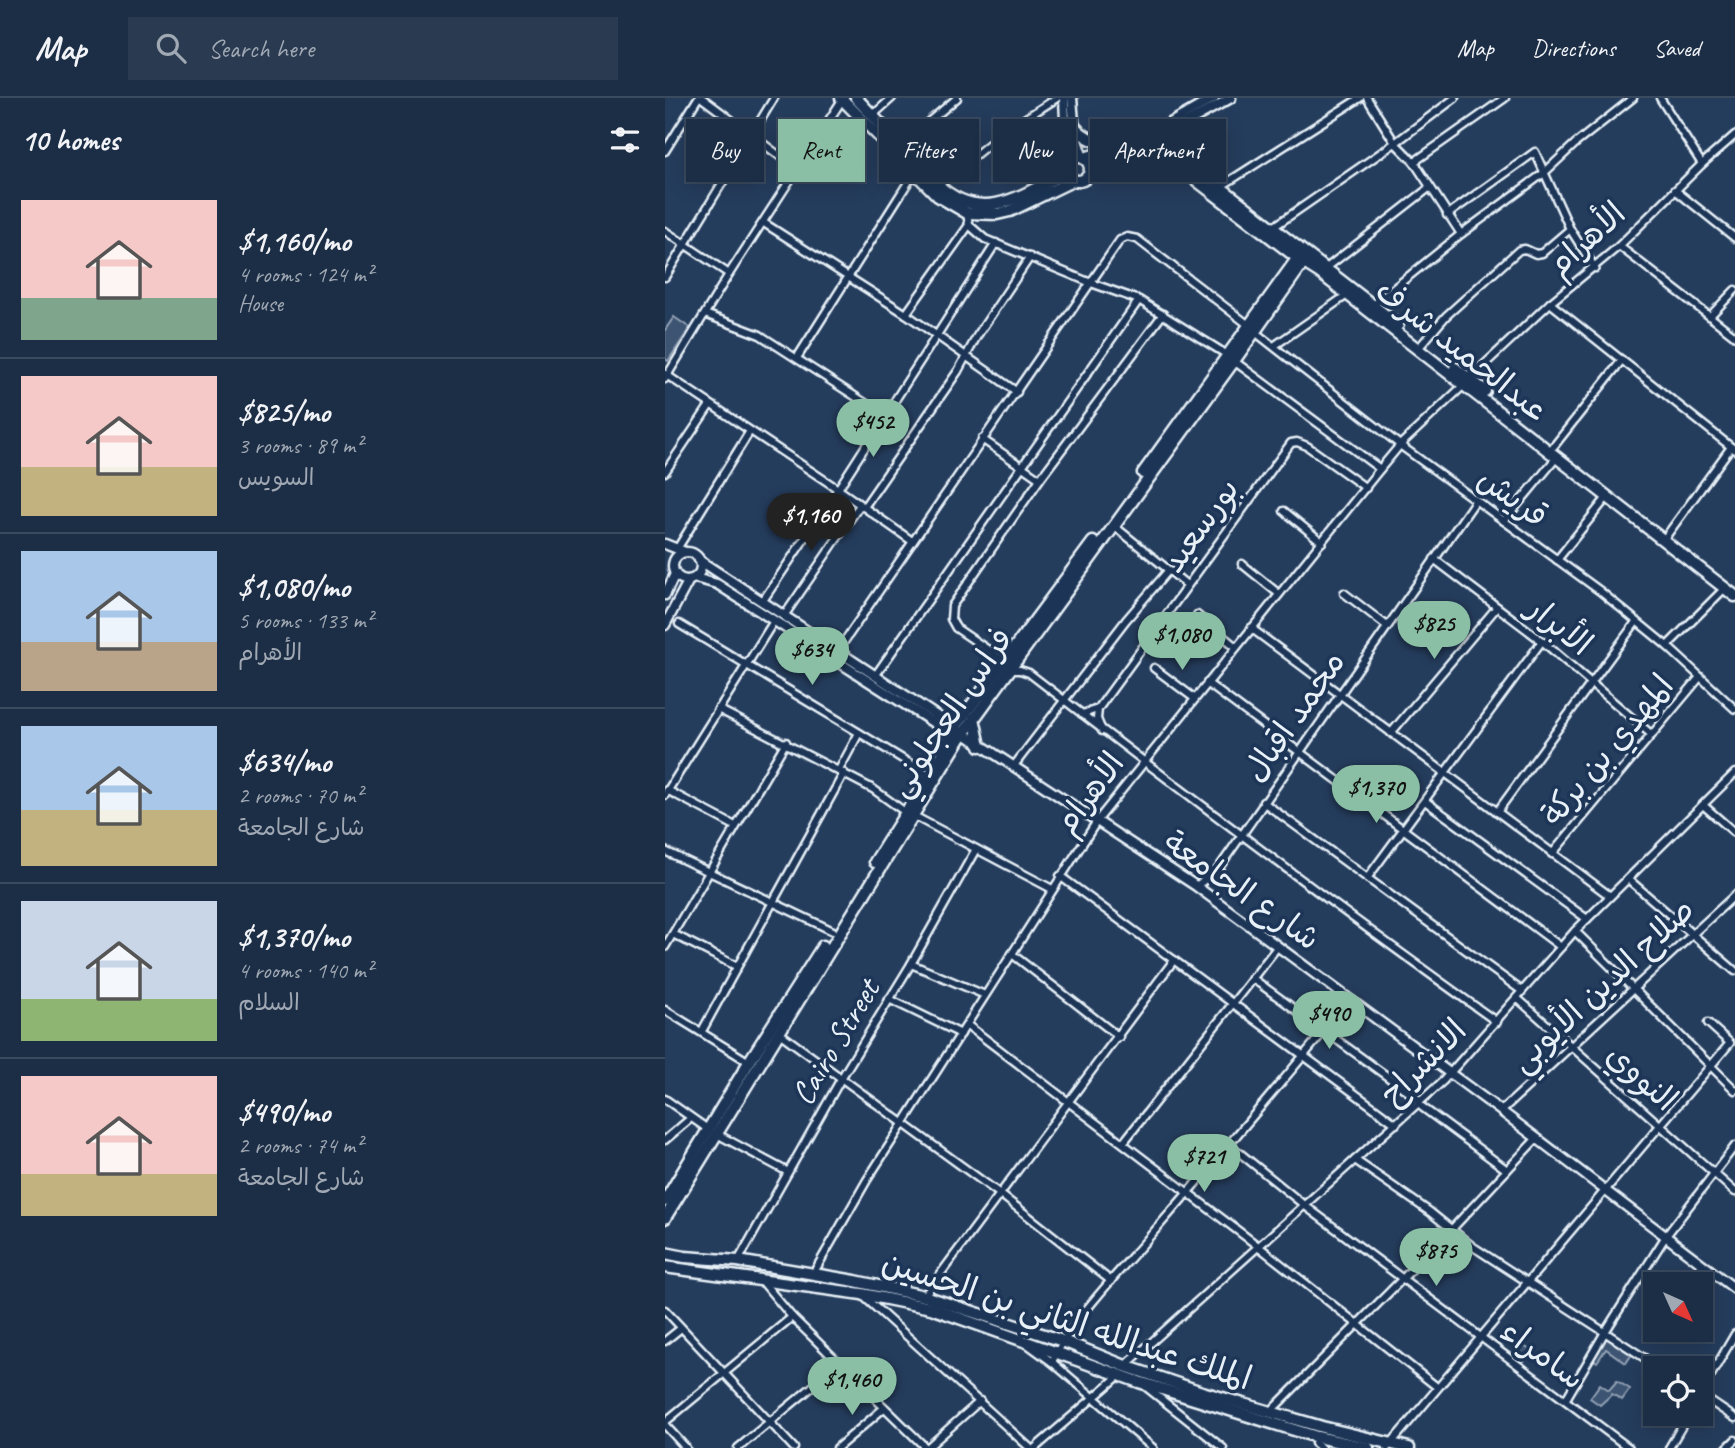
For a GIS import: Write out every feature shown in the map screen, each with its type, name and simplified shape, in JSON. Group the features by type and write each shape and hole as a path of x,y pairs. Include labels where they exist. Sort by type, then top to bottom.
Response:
{"main road":[{"path":"856,98 879,124"},
{"path":"1064,98 1065,119"},
{"path":"1072,98 1074,119"},
{"path":"1178,119 1214,98"},
{"path":"1193,119 1230,98"},
{"path":"841,99 879,138"},
{"path":"1076,133 1090,171 1085,178 1076,180"},
{"path":"1076,158 1090,156"},
{"path":"923,182 938,196 967,214 1010,211 1057,183"},
{"path":"935,182 947,194 966,203 996,205 1063,182"},
{"name":"عبدالحميد شرف","path":"1199,182 1284,248 1303,257"},
{"name":"عبدالحميد شرف","path":"1214,182 1272,228 1303,257 1667,535 1735,596"},
{"path":"1284,248 1289,276 1322,271"},
{"name":"فراس العجلوني","path":"665,1201 778,1031 929,775 1113,526 1303,257"},
{"name":"عبدالحميد شرف","path":"1322,271 1347,295 1422,344 1467,382"},
{"name":"فراس العجلوني","path":"665,1217 749,1062 957,734 974,718 1008,666 1232,359"},
{"name":"عبدالحميد شرف","path":"1556,452 1608,496 1730,589"},
{"path":"665,544 693,554 699,560 701,568 665,625"},
{"path":"665,595 676,556 681,550"},
{"path":"665,558 681,579 692,579"},
{"name":"شارع الجامعة","path":"699,560 875,676 957,734"},
{"name":"شارع الجامعة","path":"692,579 717,584 773,621 980,746 1196,887 1501,1111 1735,1289"},
{"path":"974,718 980,746"},
{"name":"الملك عبدالله الثاني بن الحسين","path":"665,1253 738,1261 924,1296 1063,1341 1123,1370 1139,1382 1317,1437 1368,1448"},
{"name":"الملك عبدالله الثاني بن الحسين","path":"665,1268 862,1294 945,1312 1057,1351 1389,1446 1409,1448"}],"street":[{"path":"665,151 700,98 730,119"},
{"path":"760,119 773,98"},
{"path":"871,116 892,98"},
{"path":"932,119 957,98"},
{"path":"938,185 1004,132 1057,98"},
{"path":"1220,187 1360,98"},
{"path":"1367,98 1395,143 1414,162 1461,234"},
{"path":"1272,228 1455,98"},
{"path":"1414,162 1504,98"},
{"path":"1370,308 1461,234 1544,173 1576,143 1633,98"},
{"path":"1660,98 1703,164"},
{"path":"828,119 841,99"},
{"name":"الأهرام","path":"812,1276 867,1180 1060,876 1097,821 1206,683 1401,445 1551,303 1619,246 1735,135"},
{"path":"764,144 778,155"},
{"path":"1447,215 1532,152 1538,155 1570,229 1595,268"},
{"path":"665,277 722,182"},
{"path":"789,182 666,376 912,541"},
{"path":"797,358 908,182"},
{"path":"1322,271 1429,188"},
{"path":"1675,190 1735,238"},
{"path":"967,214 969,225 979,235 1091,283 1139,300 1163,314 1232,359 1380,469"},
{"path":"764,223 936,334 1017,392"},
{"path":"906,314 969,225"},
{"path":"1422,344 1446,316 1519,250 1525,249 1539,254 1570,229"},
{"path":"665,231 729,274"},
{"name":"قريش","path":"1091,283 1120,240 1132,237 1145,244 1401,445 1557,560 1667,646 1735,709"},
{"path":"762,602 996,243"},
{"path":"1619,246 1735,336"},
{"path":"783,616 958,371 965,355 1030,257"},
{"path":"837,652 1091,283"},
{"path":"1710,316 1735,290"},
{"path":"1274,346 1347,295"},
{"path":"875,676 1139,300"},
{"path":"1551,303 1733,449 1667,535"},
{"path":"705,314 760,335 884,415"},
{"path":"1163,314 1040,479 952,606 951,619 956,628 1008,666 1028,673 1143,763 1497,1022"},
{"path":"1504,521 1622,360"},
{"path":"665,472 710,405"},
{"path":"681,550 750,431"},
{"path":"982,439 1040,479"},
{"name":"بورسعيد","path":"1098,709 1291,443 1307,446 1366,488"},
{"path":"1557,560 1608,496"},
{"name":"محمد اقبال","path":"1196,887 1212,876 1476,500"},
{"path":"1284,511 1322,542"},
{"path":"1113,526 1187,585"},
{"name":"الأبرار","path":"1434,559 1542,641 1652,735"},
{"path":"1242,564 1279,594"},
{"path":"1013,767 1126,620 1168,571"},
{"path":"1667,646 1730,589"},
{"path":"1344,593 1387,626"},
{"path":"1391,733 1497,607"},
{"path":"1197,615 1236,647"},
{"path":"735,826 666,793 773,621"},
{"path":"1497,812 1636,622"},
{"path":"680,624 929,775"},
{"path":"1251,628 1610,896"},
{"path":"1368,877 1542,641"},
{"path":"1154,668 1194,698"},
{"name":"المهدي بن بركة","path":"1552,854 1700,677"},
{"path":"1206,683 1561,947"},
{"path":"718,709 786,742 873,789 908,813 1052,889"},
{"path":"1080,714 1090,714 1098,709"},
{"path":"1098,709 1098,723 1102,732"},
{"path":"702,1031 841,772 859,733"},
{"path":"665,947 786,742"},
{"name":"الانشراح","path":"1032,1448 1094,1397 1258,1246 1420,1103 1497,1022 1575,931 1735,773"},
{"path":"1425,801 1587,919"},
{"path":"1263,802 1523,991"},
{"path":"1703,804 1735,833"},
{"name":"Cairo Street","path":"738,1261 976,849"},
{"path":"665,851 833,931"},
{"path":"1060,876 1396,1124"},
{"path":"1628,879 1735,971"},
{"name":"صلاح الدين الأيوبي","path":"1501,1111 1735,895"},
{"path":"1575,931 1735,1090"},
{"path":"673,933 736,966"},
{"path":"1123,1143 1278,946"},
{"path":"1012,954 1119,1037"},
{"path":"924,1296 1174,960"},
{"path":"911,964 985,995"},
{"path":"1252,978 1507,1170"},
{"name":"النووي","path":"1517,998 1735,1192"},
{"path":"890,999 961,1034"},
{"path":"665,1010 749,1062"},
{"path":"1389,1446 1730,1043 1708,1023"},
{"path":"967,1025 1258,1246 1437,1387"},
{"path":"778,1031 905,1122 1111,1281"},
{"path":"1052,1362 1063,1341 1111,1281 1230,1145 1324,1031"},
{"path":"666,1102 712,1131 788,1172"},
{"path":"665,1140 691,1118"},
{"path":"1270,1412 1451,1230 1537,1138"},
{"name":"سامراء","path":"1230,1145 1479,1338 1566,1399 1629,1448"},
{"path":"1566,1399 1666,1236 1734,1148"},
{"path":"1355,1160 1430,1212 1472,1246 1643,1357"},
{"path":"762,1282 792,1317 926,1448 980,1401"},
{"path":"862,1294 1032,1448"},
{"path":"665,1310 794,1448"},
{"path":"686,1448 665,1424 792,1317"},
{"path":"665,1341 680,1329"},
{"path":"1713,1373 1735,1334"},
{"path":"1020,1339 1052,1362 1153,1448"},
{"path":"738,1448 840,1364"},
{"path":"1139,1382 1223,1448"},
{"path":"1713,1402 1735,1418"},
{"path":"837,1448 884,1408"},
{"path":"1669,1448 1682,1426"},
{"path":"1317,1437 1315,1443 1321,1448"},
{"path":"1727,1448 1735,1440"}],"shaded area":[{"path":"674,317 690,328 668,361 665,359 665,330"},
{"path":"1604,1336 1632,1354 1626,1363 1606,1349 1597,1362 1592,1359"},
{"path":"1520,1344 1532,1351 1521,1365 1511,1357"},
{"path":"1617,1381 1630,1389 1622,1400 1612,1394 1600,1405 1590,1398 1600,1384 1609,1390"}]}
